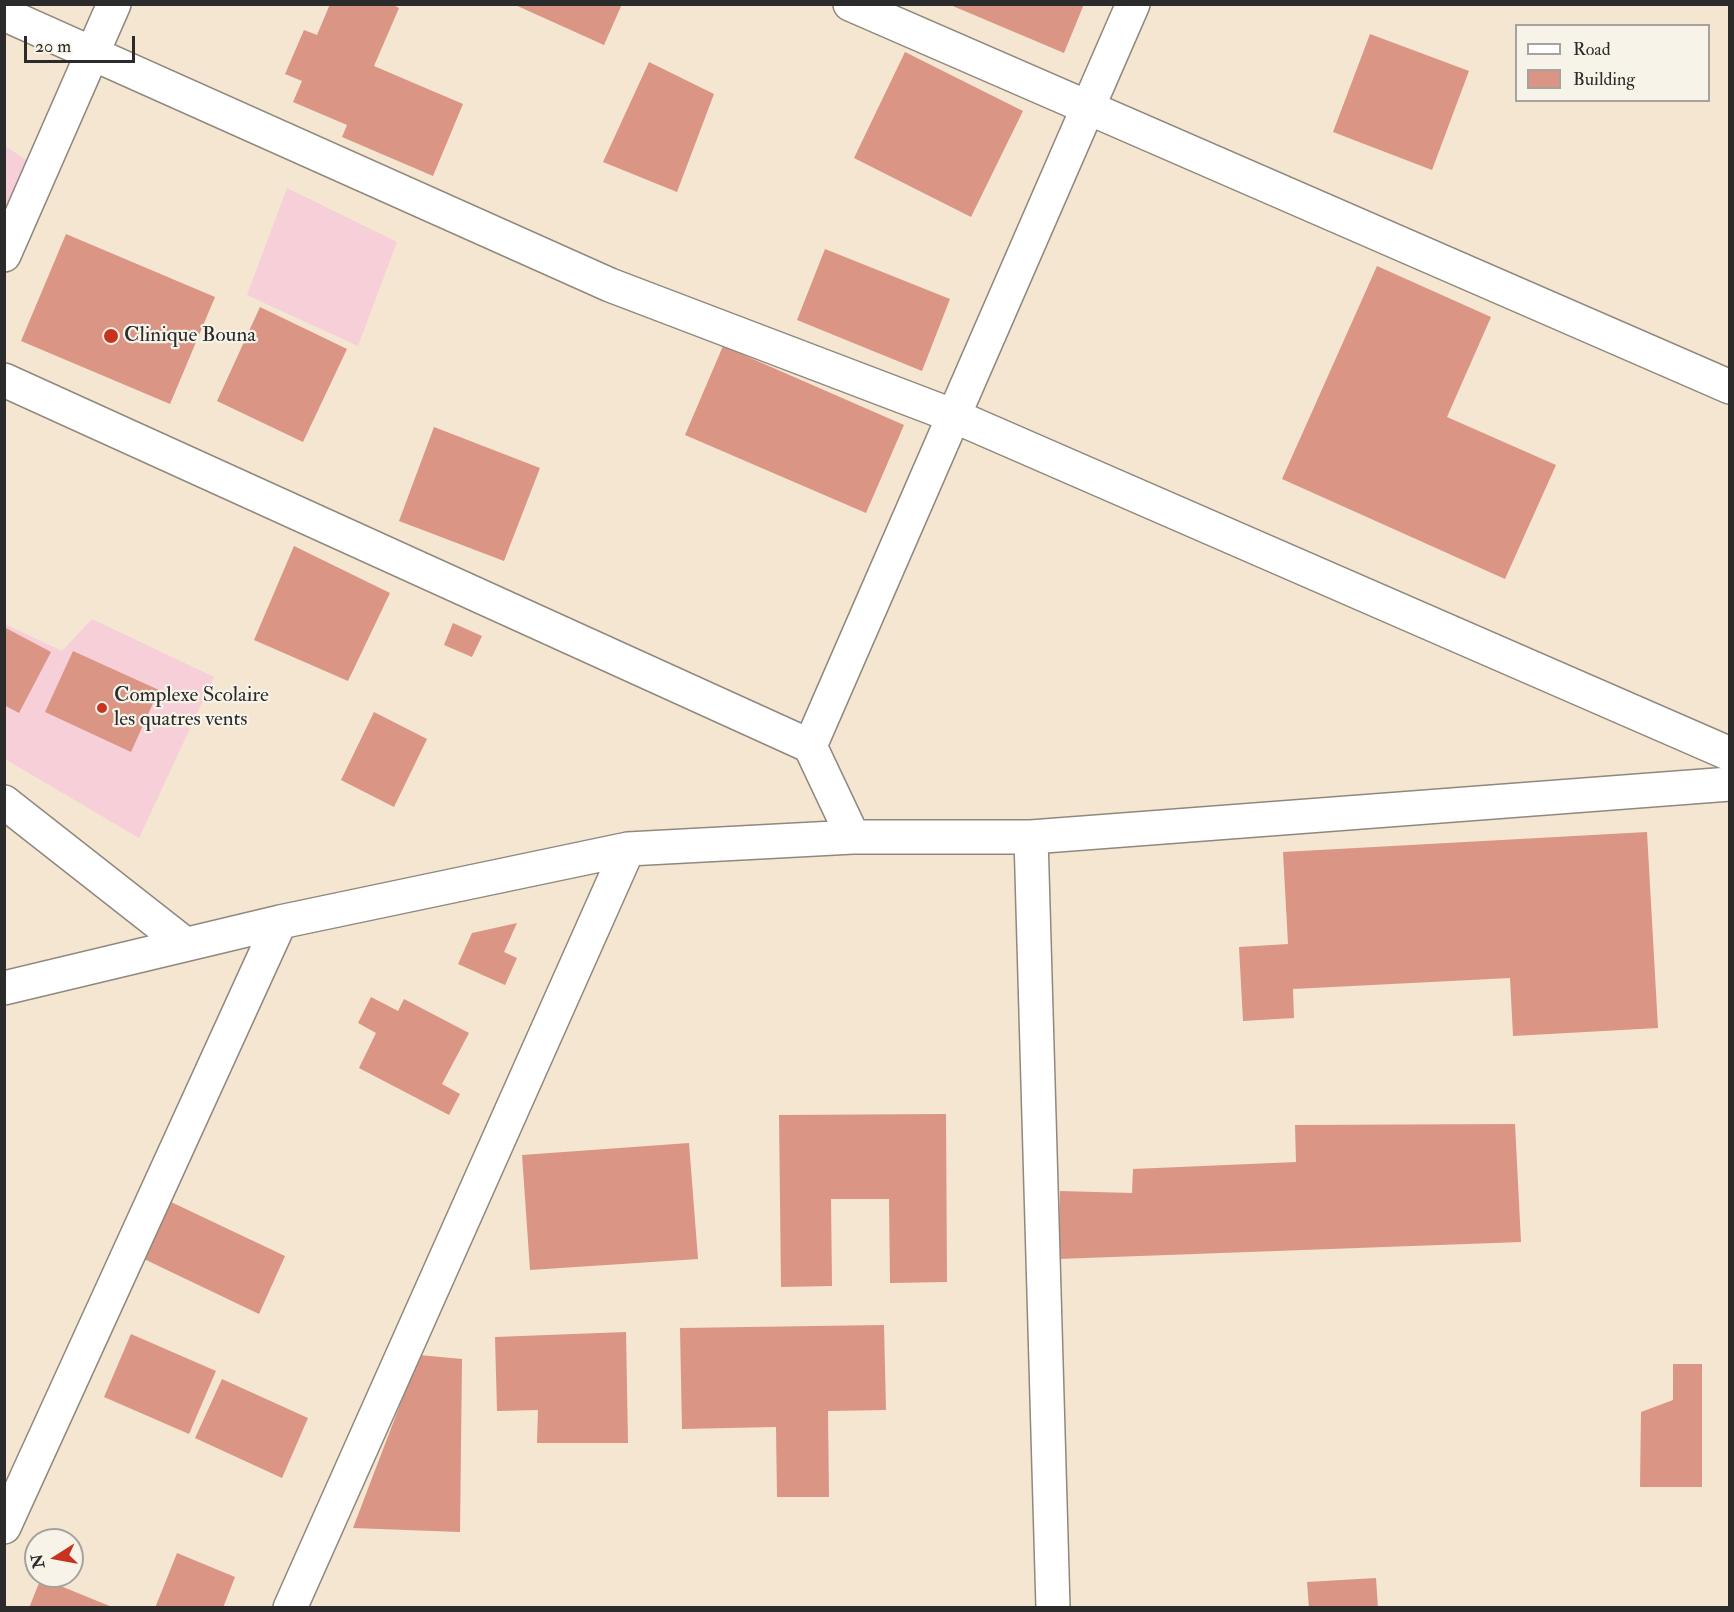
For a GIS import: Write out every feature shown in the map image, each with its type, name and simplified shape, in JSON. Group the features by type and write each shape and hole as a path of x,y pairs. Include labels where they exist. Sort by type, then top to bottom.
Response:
{"street":[{"path":"4,255 114,4"},
{"path":"850,4 1730,387"},
{"path":"810,746 1133,4"},
{"path":"4,14 610,285 954,416 1730,754"},
{"path":"4,380 810,746 853,837"},
{"path":"4,988 280,922 628,849 853,837 1031,837 1730,784"},
{"path":"4,802 186,944"},
{"path":"1031,837 1053,1608"},
{"path":"290,1608 628,849"},
{"path":"4,1527 280,922"}],"shaded area":[{"path":"5,146 40,169 5,242"},
{"path":"287,188 397,242 358,346 247,295"},
{"name":"Complexe Scolaire les quatres vents","path":"92,619 214,677 139,838 5,759 5,624 62,651"}],"building":[{"path":"330,4 391,4 399,8 374,66 463,104 433,176 342,137 347,125 293,102 302,81 285,74 304,30 317,35"},
{"path":"513,4 622,4 604,45"},
{"path":"948,4 1084,4 1064,53"},
{"path":"1370,34 1469,71 1432,170 1333,132"},
{"path":"905,52 1023,111 971,217 854,158"},
{"path":"649,62 714,94 677,192 603,162"},
{"name":"Clinique Bouna","path":"66,234 215,297 170,404 21,341"},
{"path":"825,249 950,299 922,371 797,320"},
{"path":"1377,266 1491,317 1447,417 1556,465 1505,579 1282,479"},
{"path":"260,307 347,349 303,442 217,401"},
{"path":"723,346 904,425 866,513 685,435"},
{"path":"434,427 540,468 504,561 399,521"},
{"path":"294,546 390,593 348,681 254,640"},
{"path":"453,623 482,636 472,657 444,645"},
{"path":"4,627 51,652 19,713 4,705"},
{"path":"73,651 159,690 131,752 45,712"},
{"path":"374,712 427,739 394,807 341,780"},
{"path":"1647,832 1658,1028 1513,1036 1510,978 1293,989 1294,1018 1243,1021 1239,947 1288,944 1283,852"},
{"path":"517,923 504,952 517,958 505,985 458,964 472,933"},
{"path":"371,997 398,1011 404,999 469,1033 442,1084 460,1094 449,1115 359,1068 376,1033 358,1023"},
{"path":"946,1114 947,1282 890,1283 889,1199 831,1199 832,1286 781,1287 779,1115"},
{"path":"1515,1124 1521,1242 1058,1259 1060,1191 1132,1193 1133,1169 1296,1162 1295,1125"},
{"path":"689,1143 698,1259 530,1270 522,1155"},
{"path":"171,1202 285,1256 259,1314 144,1259"},
{"path":"884,1325 886,1410 828,1411 829,1497 777,1497 776,1427 682,1429 680,1328"},
{"path":"626,1332 628,1443 537,1443 538,1410 497,1411 495,1337"},
{"path":"131,1334 216,1371 189,1434 104,1397"},
{"path":"419,1355 462,1359 460,1532 353,1528"},
{"path":"1673,1364 1702,1364 1702,1487 1640,1487 1641,1412 1673,1400"},
{"path":"222,1379 308,1418 282,1478 195,1438"},
{"path":"177,1553 235,1577 223,1608 155,1608"},
{"path":"1376,1578 1378,1608 1309,1608 1307,1582"},
{"path":"37,1588 65,1588 112,1607 112,1608 29,1608"}],"place":[{"name":"Clinique Bouna","path":"111,336"},
{"name":"Complexe Scolaire les quatres vents","path":"102,708"}]}
